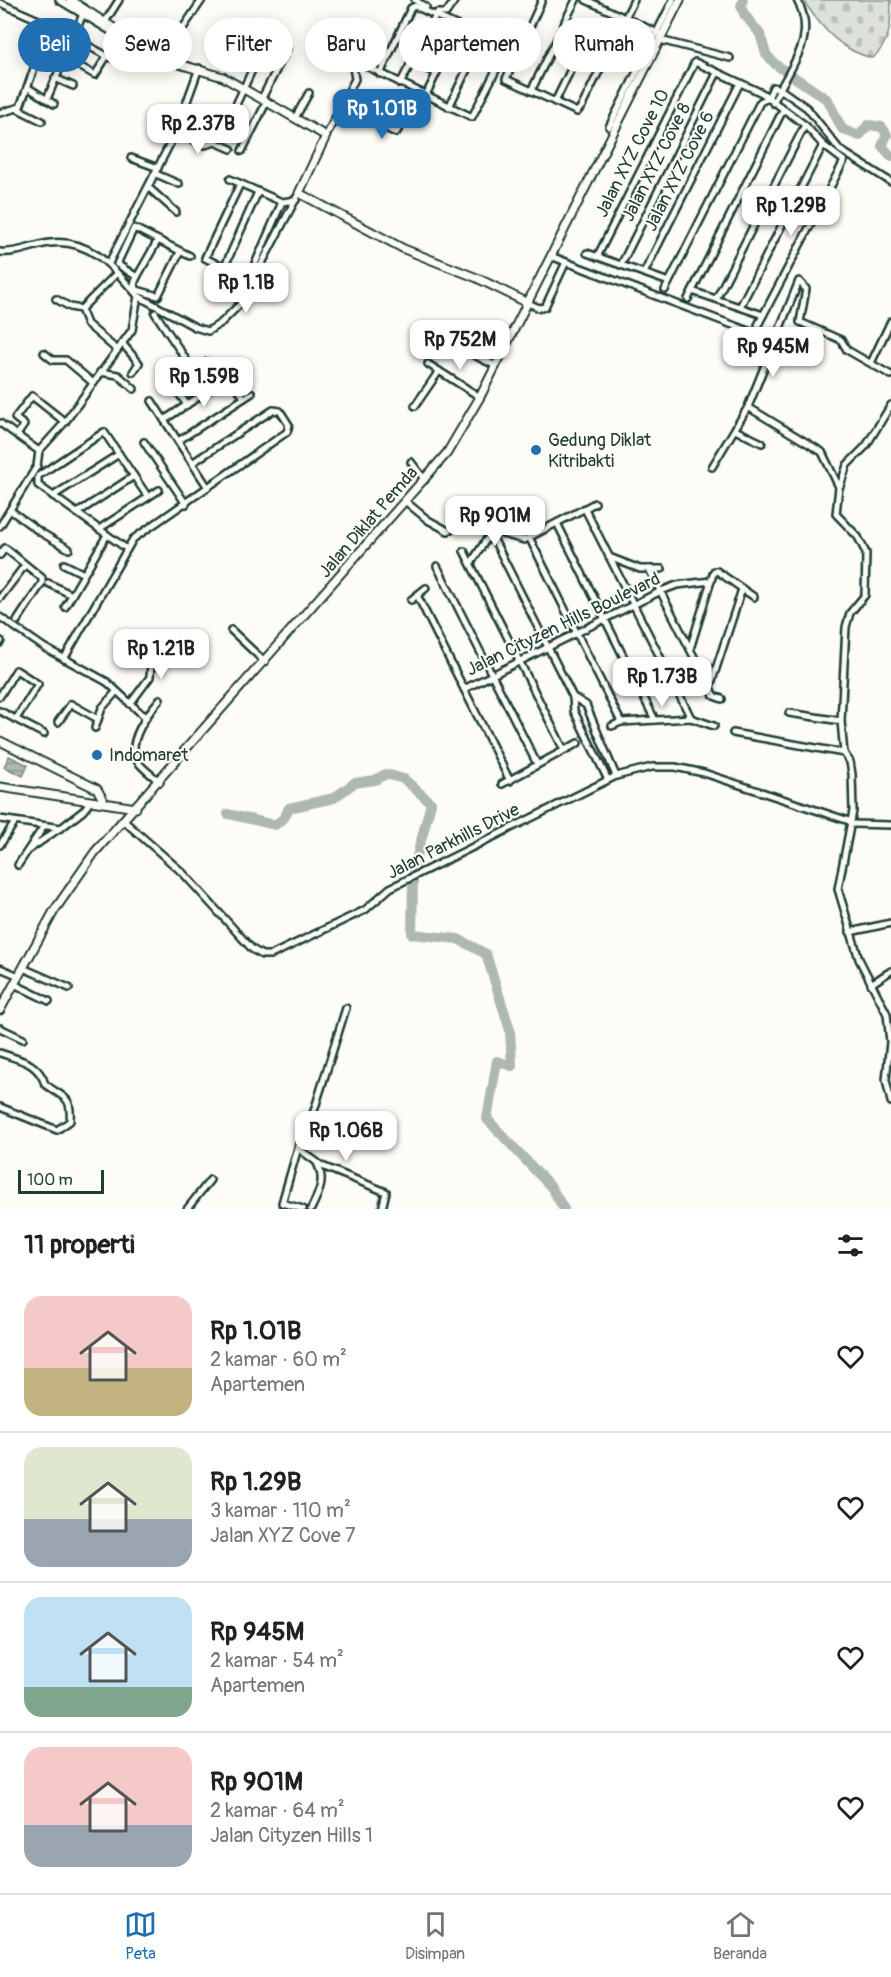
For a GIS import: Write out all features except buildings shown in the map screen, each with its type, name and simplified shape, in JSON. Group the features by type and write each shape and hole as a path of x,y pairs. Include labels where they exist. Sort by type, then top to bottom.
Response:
{"street":[{"path":"59,0 103,26"},
{"path":"70,0 103,21"},
{"path":"108,18 119,0"},
{"path":"190,18 202,0"},
{"path":"415,0 442,14 446,13 455,0"},
{"path":"533,18 542,0"},
{"path":"567,18 576,0"},
{"path":"586,0 626,18 634,0"},
{"path":"773,103 802,47 807,22 798,0"},
{"name":"Jalan Diklat Pemda","path":"0,1010 22,968 73,883 95,852 160,782 447,453 480,397 528,303 676,1"},
{"path":"0,3 34,18"},
{"path":"380,74 411,8 421,7 442,18"},
{"path":"81,18 83,14"},
{"path":"655,34 730,58"},
{"path":"531,91 553,47"},
{"path":"90,72 95,75 103,62"},
{"name":"Jalan XYZ Cove 10","path":"597,257 694,62 717,73"},
{"path":"192,66 243,88 326,136"},
{"path":"113,265 176,132 199,68"},
{"path":"18,109 33,72"},
{"path":"47,99 59,72"},
{"path":"234,109 251,72"},
{"path":"242,151 277,72"},
{"path":"113,265 117,273 138,296 195,327 208,331 221,323 241,303 343,107 355,79 354,72"},
{"path":"377,72 425,97 472,117 495,73 574,111 580,110 599,72"},
{"path":"400,84 407,72"},
{"path":"449,108 466,72"},
{"path":"506,78 508,72"},
{"path":"555,102 570,72"},
{"path":"425,97 436,73"},
{"path":"717,73 768,98 805,125 823,145 844,161 758,325"},
{"name":"Jalan XYZ Cove 8","path":"621,265 717,73"},
{"path":"56,78 73,87"},
{"name":"Jalan XYZ Cove 6","path":"644,273 740,83"},
{"path":"27,87 54,104"},
{"path":"665,290 760,102 768,98 773,87 807,108 840,150 891,182"},
{"path":"296,118 309,93"},
{"path":"609,127 627,98"},
{"path":"343,107 396,133 408,114"},
{"path":"0,113 18,109 42,121"},
{"path":"688,299 783,110"},
{"path":"716,299 805,125"},
{"path":"176,132 205,145 215,142 231,149"},
{"path":"740,307 823,145"},
{"path":"131,158 179,184"},
{"path":"230,179 282,202"},
{"path":"240,184 206,257 243,277 248,276 282,202 297,196 404,249 477,278 539,308 545,307 567,262"},
{"path":"149,188 176,212"},
{"path":"224,268 258,192"},
{"path":"113,265 133,229 190,256"},
{"path":"158,240 134,284 137,290 158,296 180,252"},
{"path":"0,252 8,253 51,243 74,244 137,277"},
{"path":"587,253 669,282"},
{"path":"551,256 775,341"},
{"path":"81,309 117,273"},
{"path":"712,467 748,407 799,281 806,289 800,322 841,339 847,350 891,375"},
{"path":"692,291 763,315"},
{"path":"0,525 36,466 39,451 65,422 135,325 138,296"},
{"path":"56,299 70,307 81,309"},
{"path":"81,309 87,324 117,350"},
{"path":"155,313 193,370"},
{"path":"871,363 891,321"},
{"path":"420,328 496,366"},
{"path":"122,343 139,363 133,372"},
{"path":"44,353 53,360 66,360 92,382"},
{"path":"179,379 207,362 227,372 244,398"},
{"path":"428,364 480,397"},
{"path":"415,406 438,371"},
{"path":"100,372 118,375 134,389"},
{"path":"164,420 230,376"},
{"path":"173,385 187,405"},
{"path":"178,441 252,393"},
{"path":"17,435 24,425 15,418 32,396 65,422"},
{"path":"152,401 207,486"},
{"path":"891,405 866,446 847,465 839,486 836,514 863,545 867,585 865,595 850,613 846,627 841,721 844,753 850,762 852,774 850,823 838,889 850,932 871,984 889,1016 890,1042 886,1080 891,1102"},
{"path":"748,407 822,452 839,486"},
{"path":"64,659 127,549 139,534 186,504 207,486 287,432 289,425 280,411 273,410 192,463"},
{"path":"0,423 39,451"},
{"path":"735,430 762,443"},
{"path":"127,549 38,485 38,476 104,432 148,497"},
{"path":"144,442 186,504"},
{"path":"53,496 119,454"},
{"path":"411,462 424,480"},
{"path":"77,513 134,476"},
{"path":"99,529 159,490"},
{"path":"405,501 438,526 448,531 454,528"},
{"path":"489,530 524,540 595,503"},
{"path":"585,509 691,718"},
{"path":"10,510 40,532 69,549"},
{"path":"471,563 488,537 491,520"},
{"path":"557,523 655,720"},
{"path":"489,530 573,697 574,711 609,780"},
{"path":"65,607 107,535"},
{"path":"529,537 621,722"},
{"path":"0,555 5,548 42,578 43,582 17,621"},
{"path":"465,551 564,750"},
{"path":"609,557 640,569 662,569"},
{"path":"64,564 84,574"},
{"path":"0,598 25,565"},
{"path":"437,566 537,764"},
{"path":"649,569 714,696 722,699"},
{"path":"690,649 714,571 754,597"},
{"name":"Jalan Cityzen Hills Boulevard","path":"464,689 661,591 677,585 711,581"},
{"path":"48,583 72,595"},
{"path":"411,600 426,588"},
{"path":"710,688 742,589"},
{"path":"417,595 510,781"},
{"path":"0,617 64,659 107,682 145,717"},
{"path":"231,630 265,662"},
{"path":"130,704 150,677 151,664 169,639"},
{"path":"0,696 15,670 38,684 16,719"},
{"path":"95,728 96,718 106,701 116,692"},
{"path":"573,697 586,705 599,730 605,753 616,776"},
{"path":"160,699 145,717 136,742 136,758 160,782"},
{"path":"58,722 71,704 96,718"},
{"path":"0,711 44,734"},
{"path":"789,713 841,721"},
{"path":"612,726 621,722 691,718 714,726"},
{"path":"733,733 844,753"},
{"path":"0,741 97,789 105,803"},
{"path":"502,784 578,743"},
{"name":"Jalan Parkhills Drive","path":"124,821 183,873 252,949 262,955 271,955 365,910 390,888 616,776 652,767 675,767 704,773 850,823 891,825"},
{"path":"0,787 136,808"},
{"path":"27,851 83,811 91,801"},
{"path":"0,819 61,828"},
{"path":"0,845 15,822"},
{"path":"18,864 44,825"},
{"path":"850,932 891,923"},
{"path":"0,968 19,976"},
{"path":"22,968 69,988"},
{"path":"871,984 891,971"},
{"path":"14,984 49,1001"},
{"path":"303,1209 282,1203 307,1121 314,1111 346,1008"},
{"path":"0,1028 23,1039"},
{"path":"0,1053 34,1065 41,1072 45,1084 68,1098 71,1105 70,1121 57,1130 0,1107"},
{"path":"298,1149 322,1166 386,1192 382,1209"},
{"path":"311,1209 322,1186 322,1173 316,1161"},
{"path":"187,1209 210,1179"}],"green space":[{"path":"807,0 891,0 887,39 873,58 862,55 842,45 826,30 805,3"}],"shaded area":[{"path":"9,756 28,765 23,776 4,767"}],"waterway":[{"path":"743,0 741,6 744,14 760,34 766,54 775,64 828,100 842,129 859,136 868,125 882,127 887,135 882,146 891,156"},
{"path":"228,814 275,825 284,818 289,808 334,798 354,783 375,780 386,774 404,779 431,803 413,871"},
{"path":"413,881 412,934 458,939 486,954 510,1030 512,1066 497,1061 487,1119 551,1187 564,1209"}],"place":[{"name":"Gedung Diklat Kitribakti","path":"536,450"},
{"name":"Indomaret","path":"97,755"}]}
